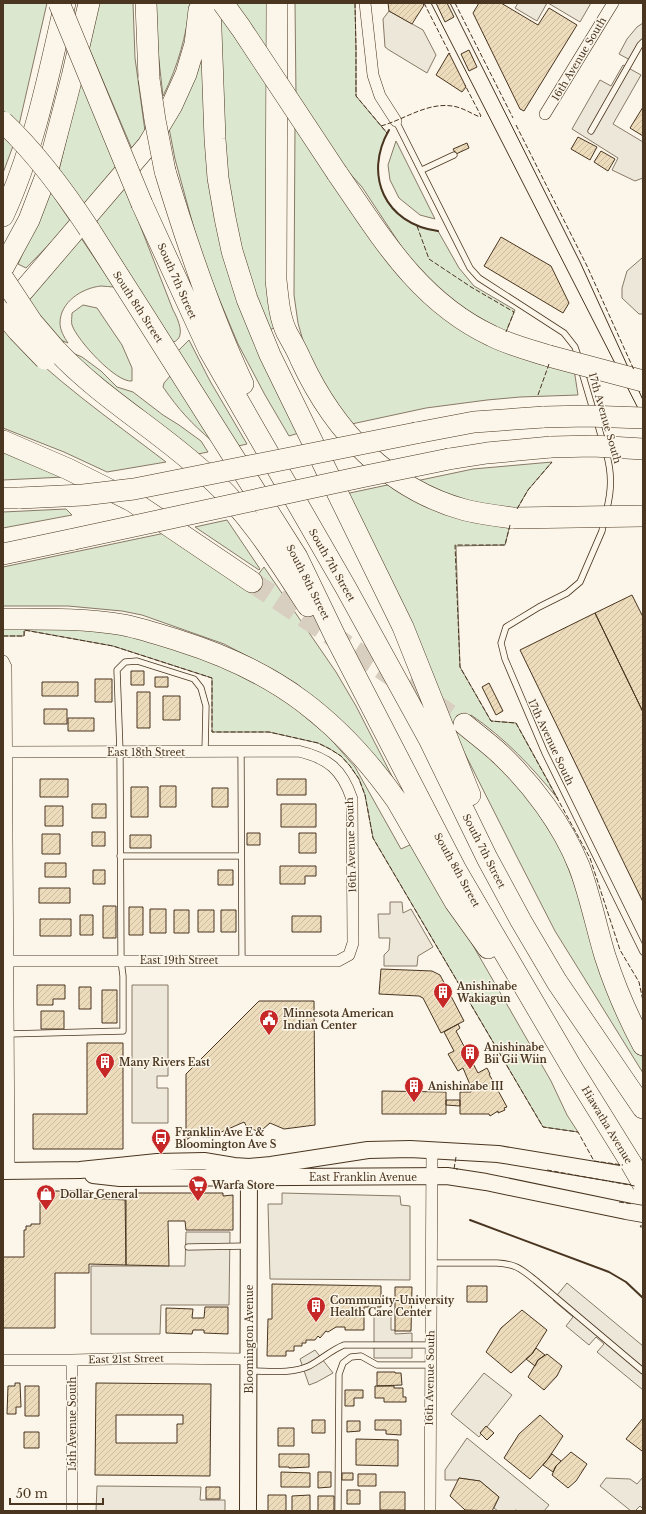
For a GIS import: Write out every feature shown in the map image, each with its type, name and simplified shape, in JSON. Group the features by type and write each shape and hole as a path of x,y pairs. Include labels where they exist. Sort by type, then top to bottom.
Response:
{"highway":[{"name":"South 7th Street","path":"59,3 142,204 209,350 346,588 429,739 487,858 521,922 557,982 643,1108"},
{"path":"3,216 27,155 46,85 65,3"},
{"path":"3,268 29,220 47,174 89,3"},
{"path":"146,3 149,79 156,128 165,171 189,249 231,357 346,588"},
{"path":"200,3 195,44 189,68 172,105 152,138 112,188 3,314 18,331 195,464 224,491 246,515 283,567 361,686"},
{"path":"210,3 215,139 218,178 232,251 247,299 270,355 403,627 521,922"},
{"path":"223,3 386,245 413,278 434,298 469,324 486,334 549,356 643,381"},
{"path":"277,3 276,280 278,296 287,332 296,347 312,382 335,419 356,443 379,465 406,486 436,500 466,510 513,518 643,516"},
{"path":"289,3 289,258 291,317 296,347"},
{"name":"South 8th Street","path":"3,122 36,156 71,202 297,557 361,686 456,870 572,1068"},
{"path":"3,278 32,322 51,355"},
{"path":"12,498 83,496 134,489 474,422 544,416 643,418"},
{"path":"3,442 68,469 132,501 252,582"},
{"path":"3,554 449,459 487,453 551,447 593,446 643,449"},
{"path":"3,545 74,539"},
{"path":"3,619 60,619 108,623 132,627 209,651 246,666 295,695 325,719 355,747 386,786 456,902 572,1068"},
{"path":"464,724 499,753 524,780 553,817 572,852 584,881 614,982 643,1045"},
{"name":"Hiawatha Avenue","path":"572,1068 643,1181"},
{"path":"637,1170 643,1184"}],"main road":[{"name":"East Franklin Avenue","path":"249,1172 271,1165 389,1148 498,1154 637,1170"},
{"name":"East Franklin Avenue","path":"6,1171 80,1170 93,1175 120,1178 249,1172 432,1177 447,1176 472,1179 643,1214"},
{"name":"Bloomington Avenue","path":"248,1511 249,1172"}],"street":[{"path":"365,3 373,75 380,96 396,121"},
{"name":"16th Avenue South","path":"545,114 613,3"},
{"path":"4,665 6,752 5,923 8,961 6,1171"},
{"name":"16th Avenue South","path":"286,751 298,751 314,755 326,762 338,771 347,785 352,799 353,943 349,955"},
{"name":"East 18th Street","path":"6,752 286,751"},
{"name":"East 19th Street","path":"8,961 338,961 349,955"},
{"name":"16th Avenue South","path":"430,1511 432,1150"},
{"name":"East 21st Street","path":"3,1360 154,1358 249,1365"},
{"name":"15th Avenue South","path":"72,1360 72,1511"}],"lane":[{"path":"591,131 643,42"},
{"name":"17th Avenue South","path":"396,121 470,268 479,278 564,333 575,347 610,468 610,496 602,531 580,582 567,593 539,606 506,627 501,643 505,659 545,753 643,952"},
{"path":"422,170 454,155"},
{"path":"8,1034 123,1031 123,976 121,961 120,752 117,670 125,662 137,661 194,679 201,688 206,706 205,752"},
{"path":"241,752 242,960"},
{"path":"120,856 241,856"},
{"path":"188,1247 249,1246"},
{"path":"432,1263 507,1263 517,1266 536,1280 643,1371"},
{"path":"249,1365 296,1370 313,1364 335,1348 344,1345 430,1345"},
{"path":"338,1511 339,1374 343,1363 351,1357 361,1356 377,1365 430,1365"}],"green space":[{"path":"3,3 47,3 19,125 3,110"},
{"path":"99,3 133,3 135,58 145,131 132,149 89,48"},
{"path":"154,3 191,3 181,51 163,96 159,61"},
{"path":"233,3 269,3 269,56"},
{"path":"295,3 355,3 356,96 387,133 381,150 378,167 379,182 384,197 393,209 405,219 420,227 438,231 459,268 474,286 515,310 506,332 472,317 421,276 362,187 345,168 296,97"},
{"path":"217,8 270,84 278,326 265,332 229,211"},
{"path":"202,34 215,191 302,432 289,436 238,344 207,270 175,159 168,123"},
{"path":"81,78 117,167 84,206 59,170"},
{"path":"295,124 409,285 574,369 578,395 487,400 426,408 347,425 305,348 298,323 294,295"},
{"path":"3,137 13,146 3,173"},
{"path":"396,141 435,219 420,215 399,198 390,180 388,165"},
{"path":"124,184 179,324 179,338 170,343 92,220"},
{"path":"50,191 71,222 26,268 18,264"},
{"path":"79,235 114,287 94,287 73,297 68,303 61,315 60,326 61,331 68,343 58,339 25,297"},
{"path":"83,305 97,308 122,345 132,368 132,381 125,380 107,368 89,350 75,332 72,324 72,313"},
{"path":"3,327 61,381 166,462 107,472 64,452 3,428"},
{"path":"189,340 210,381 247,444 234,447 176,353"},
{"path":"68,351 82,357 101,371 117,387 133,392 163,415 179,425 201,441 208,452 198,454 98,379"},
{"path":"171,375 212,441 174,403 163,387 164,383"},
{"path":"3,451 64,477 3,480"},
{"path":"552,462 528,490 517,509 469,503 416,481 473,469"},
{"path":"392,484 510,525 505,545 456,546 460,667 491,721 516,723 558,799 507,743 471,715 459,732 476,745 524,791 561,849 637,1047 643,1058 643,1073 555,931 456,736 345,494"},
{"path":"66,509 72,515 3,528 3,512"},
{"path":"227,520 260,569 259,570 195,527"},
{"path":"165,533 247,589 264,567 336,672 356,706 398,788 319,702 297,684 276,671 224,644 142,615 122,611 68,606 3,606 3,567"},
{"path":"54,626 124,633 189,651 275,692 328,736 355,767 401,849 414,843 551,1081 567,1115 578,1132 543,1127 373,838 365,795 359,779 341,756 318,743 269,732 212,732 212,678 113,646 25,630 24,636 3,636 3,627"}],"shaded area":[{"path":"518,3 547,3 537,21 515,8"},
{"path":"548,3 591,3 580,22"},
{"path":"389,11 423,30 436,55 427,73 385,47 383,19"},
{"path":"643,23 643,42 632,61 619,54 627,39 637,27"},
{"path":"623,65 641,75 613,124 643,142 643,178 635,181 612,170 618,158 572,129 600,80 611,86"},
{"path":"642,258 643,314 639,314 622,298 622,288 627,271"},
{"path":"390,902 402,902 403,913 411,909 433,947 418,956 417,966 384,966 384,955 389,950 390,938 379,938 378,914 390,914"},
{"path":"132,985 168,985 168,1076 157,1076 157,1088 168,1088 168,1123 132,1123"},
{"path":"282,1193 400,1196 401,1205 410,1206 410,1280 270,1279 268,1204 282,1204"},
{"path":"186,1232 230,1232 229,1305 161,1305 160,1334 91,1334 91,1266 185,1266"},
{"path":"567,1283 643,1346 643,1390 597,1352 604,1344 596,1337 589,1345 566,1326 573,1317 553,1300"},
{"path":"374,1314 391,1314 391,1330 395,1330 395,1334 412,1333 412,1358 374,1358"},
{"path":"315,1350 333,1373 309,1385 300,1359"},
{"path":"484,1373 512,1395 479,1437 451,1414"},
{"path":"467,1438 549,1505 544,1511 498,1511 494,1508 499,1497 480,1481 459,1478 458,1480 445,1480 445,1470"},
{"path":"643,1477 643,1509 640,1506 635,1511 631,1511 600,1486 606,1478 630,1479 637,1484"},
{"path":"97,1486 201,1487 200,1500 225,1500 225,1511 96,1511"}],"building":[{"path":"388,3 422,3 424,5 412,24 389,11"},
{"path":"436,3 447,3 454,17 445,22"},
{"path":"479,3 501,3 538,25 549,8 577,25 524,111 520,109 473,13"},
{"path":"469,50 477,67 469,71 461,54"},
{"path":"449,53 466,87 462,92 436,75"},
{"path":"643,107 643,136 630,128"},
{"path":"578,137 597,147 590,160 571,149"},
{"path":"467,143 469,148 456,154 453,149"},
{"path":"601,151 615,159 608,171 594,162"},
{"path":"501,237 551,266 569,303 563,313 484,266"},
{"path":"632,595 643,617 643,712 595,613"},
{"path":"595,613 643,712 643,902 520,650"},
{"path":"131,671 144,671 144,685 131,685"},
{"path":"155,677 168,677 168,687 155,687"},
{"path":"95,679 112,679 112,702 95,702"},
{"path":"42,682 78,682 78,696 42,696"},
{"path":"489,683 503,711 496,715 482,687"},
{"path":"137,692 150,692 150,728 137,728"},
{"path":"163,696 180,696 180,720 163,720"},
{"path":"44,709 67,709 67,724 44,724"},
{"path":"68,718 94,718 94,731 68,731"},
{"path":"40,779 68,779 68,797 40,797"},
{"path":"277,779 306,779 306,795 277,795"},
{"path":"160,786 176,786 176,807 160,807"},
{"path":"131,787 148,787 148,817 131,817"},
{"path":"212,788 228,788 228,807 212,807"},
{"path":"92,804 106,804 106,818 92,818"},
{"path":"281,804 316,804 316,827 281,827"},
{"path":"45,806 63,806 63,826 45,826"},
{"path":"92,832 105,832 105,846 92,846"},
{"path":"247,833 260,833 260,845 247,845"},
{"path":"299,833 316,833 316,853 299,853"},
{"path":"42,834 60,834 60,854 42,854"},
{"path":"130,835 151,835 151,848 130,848"},
{"path":"45,863 66,863 66,877 45,877"},
{"path":"280,866 316,866 316,876 305,876 305,884 280,884"},
{"path":"93,870 105,870 105,884 93,884"},
{"path":"218,870 233,870 233,885 218,885"},
{"path":"39,888 70,888 70,903 39,903"},
{"path":"103,906 116,906 116,938 103,938"},
{"path":"129,907 143,907 143,935 129,935"},
{"path":"150,909 166,909 166,933 150,933"},
{"path":"174,910 189,910 189,933 174,933"},
{"path":"198,910 214,910 214,932 198,932"},
{"path":"221,910 236,910 236,932 221,932"},
{"path":"80,915 93,915 93,935 80,935"},
{"path":"292,916 321,916 321,932 292,932"},
{"path":"40,919 71,919 71,936 40,936"},
{"name":"Anishinabe Wakiagun","path":"381,969 432,971 440,975 464,1021 441,1033 423,998 419,996 379,994"},
{"path":"37,985 65,985 65,999 53,999 53,1005 37,1005"},
{"path":"79,987 91,987 91,1009 79,1009"},
{"path":"102,990 117,990 117,1023 102,1023"},
{"name":"Minnesota American Indian Center","path":"259,1001 314,1001 315,1125 284,1129 270,1123 263,1129 257,1131 247,1127 244,1122 210,1137 192,1136 186,1140 186,1074"},
{"path":"41,1011 64,1011 64,1029 41,1029"},
{"name":"Anishinabe Bii Gii Wiin","path":"458,1024 460,1028 456,1031 478,1073 487,1068 507,1107 504,1108 505,1110 498,1113 498,1111 490,1116 489,1114 460,1114 460,1092 471,1092 471,1087 463,1068 458,1071 448,1054 454,1051 444,1032"},
{"name":"Many Rivers East","path":"87,1043 123,1043 123,1149 33,1149 33,1114 87,1114"},
{"name":"Anishinabe III","path":"382,1091 446,1092 446,1114 382,1114"},
{"path":"446,1100 460,1100 460,1106 446,1105"},
{"path":"47,1191 89,1191 89,1198 126,1200 126,1265 89,1264 89,1273 55,1273 55,1328 3,1328 3,1257 24,1257 24,1230 26,1230 26,1226 31,1226 31,1224 40,1224 40,1198 42,1198 42,1193 47,1193"},
{"path":"125,1193 223,1193 223,1196 233,1195 233,1230 186,1230 185,1221 168,1221 169,1266 126,1265"},
{"name":"Community-University Health Care Center","path":"272,1284 381,1286 381,1307 364,1307 364,1330 345,1330 345,1327 336,1327 328,1332 326,1331 320,1338 318,1336 315,1340 306,1340 306,1343 302,1343 302,1346 294,1346 294,1351 286,1351 286,1356 267,1356 268,1319 272,1319"},
{"path":"467,1286 487,1286 487,1302 467,1302"},
{"path":"395,1287 412,1287 411,1331 395,1331"},
{"path":"205,1307 228,1307 228,1334 204,1333 204,1330 193,1330 192,1334 166,1333 166,1308 193,1309 192,1318 204,1318"},
{"path":"522,1310 547,1330 532,1354 511,1373 486,1352 501,1328"},
{"path":"536,1348 545,1355 538,1360 535,1366 526,1359"},
{"path":"547,1354 562,1366 557,1376 544,1390 528,1377 538,1360"},
{"path":"377,1372 401,1373 402,1385 377,1386"},
{"path":"15,1383 20,1383 21,1407 16,1407 16,1414 7,1414 8,1386 15,1386"},
{"path":"96,1383 211,1384 210,1476 95,1475","holes":["116,1415 183,1415 183,1424 177,1424 177,1443 116,1443"]},
{"path":"25,1386 39,1386 39,1416 25,1416"},
{"path":"375,1386 394,1386 394,1388 403,1388 403,1397 406,1397 406,1402 384,1402 384,1398 375,1398"},
{"path":"345,1390 363,1390 363,1398 354,1398 354,1406 345,1406"},
{"path":"540,1415 563,1436 548,1459 530,1479 504,1458 519,1434"},
{"path":"643,1418 643,1451 642,1451 626,1439"},
{"path":"312,1420 325,1420 325,1433 312,1433"},
{"path":"375,1420 401,1420 401,1435 386,1434 386,1430 375,1430"},
{"path":"347,1421 360,1421 360,1431 347,1432"},
{"path":"486,1426 494,1433 487,1440 480,1433"},
{"path":"278,1428 294,1428 294,1446 278,1446"},
{"path":"24,1432 39,1432 39,1448 24,1448"},
{"path":"356,1439 398,1440 398,1466 356,1465"},
{"path":"571,1452 587,1464 576,1481 568,1488 552,1475 556,1466"},
{"path":"279,1454 309,1454 309,1467 279,1467"},
{"path":"552,1454 561,1461 553,1472 543,1465"},
{"path":"281,1472 310,1473 310,1487 281,1487"},
{"path":"318,1472 331,1472 331,1487 318,1488"},
{"path":"342,1473 353,1473 353,1480 342,1480"},
{"path":"358,1474 376,1474 376,1486 358,1486"},
{"path":"459,1478 480,1481 499,1497 492,1511 465,1510 450,1496"},
{"path":"206,1487 220,1487 220,1499 206,1499"},
{"path":"347,1490 360,1490 360,1504 347,1504"},
{"path":"380,1492 405,1492 405,1510 380,1510"},
{"path":"268,1495 286,1495 286,1511 268,1511"},
{"path":"310,1495 310,1511 292,1511 292,1496"},
{"path":"318,1496 334,1496 334,1511 318,1511"}],"tunnel":[{"path":"252,582 464,724"}],"tram line":[{"path":"431,3 643,418"},
{"path":"450,3 580,262 643,400"}],"fence":[{"path":"355,3 356,96 387,133"},
{"path":"424,3 450,54"},
{"path":"455,3 513,118"},
{"path":"381,126 418,111 437,106 457,107 480,117 481,116 465,85"},
{"path":"516,125 587,266 634,370"},
{"path":"417,226 429,259 471,287 514,312 506,332"},
{"path":"538,395 549,364"},
{"path":"517,509 528,490 552,462"},
{"path":"510,525 505,545 455,545 460,667 491,721 516,723 590,858 620,950 639,982 643,1001"},
{"path":"3,636 24,636 24,630 113,646 212,678 212,732 269,732 318,743 341,756 359,779 365,795 373,838 543,1127 578,1132 594,1161 623,1165"},
{"path":"456,1157 454,1169 458,1169"},
{"path":"547,1170 635,1186"},
{"path":"619,1202 633,1204"},
{"path":"643,1226 640,1226 643,1230"}],"wall":[{"path":"389,130 381,147 378,164 379,180 384,195 392,208 404,219 420,226 438,231"},
{"path":"470,1220 609,1272 626,1282 643,1298"}],"place":[{"name":"Anishinabe Wakiagun","path":"443,1009"},
{"name":"Minnesota American Indian Center","path":"269,1036"},
{"name":"Anishinabe Bii Gii Wiin","path":"470,1070"},
{"name":"Many Rivers East","path":"105,1079"},
{"name":"Anishinabe III","path":"414,1103"},
{"name":"Franklin Ave E & Bloomington Ave S","path":"161,1155"},
{"name":"Warfa Store","path":"198,1202"},
{"name":"Dollar General","path":"46,1211"},
{"name":"Community-University Health Care Center","path":"316,1323"}]}
